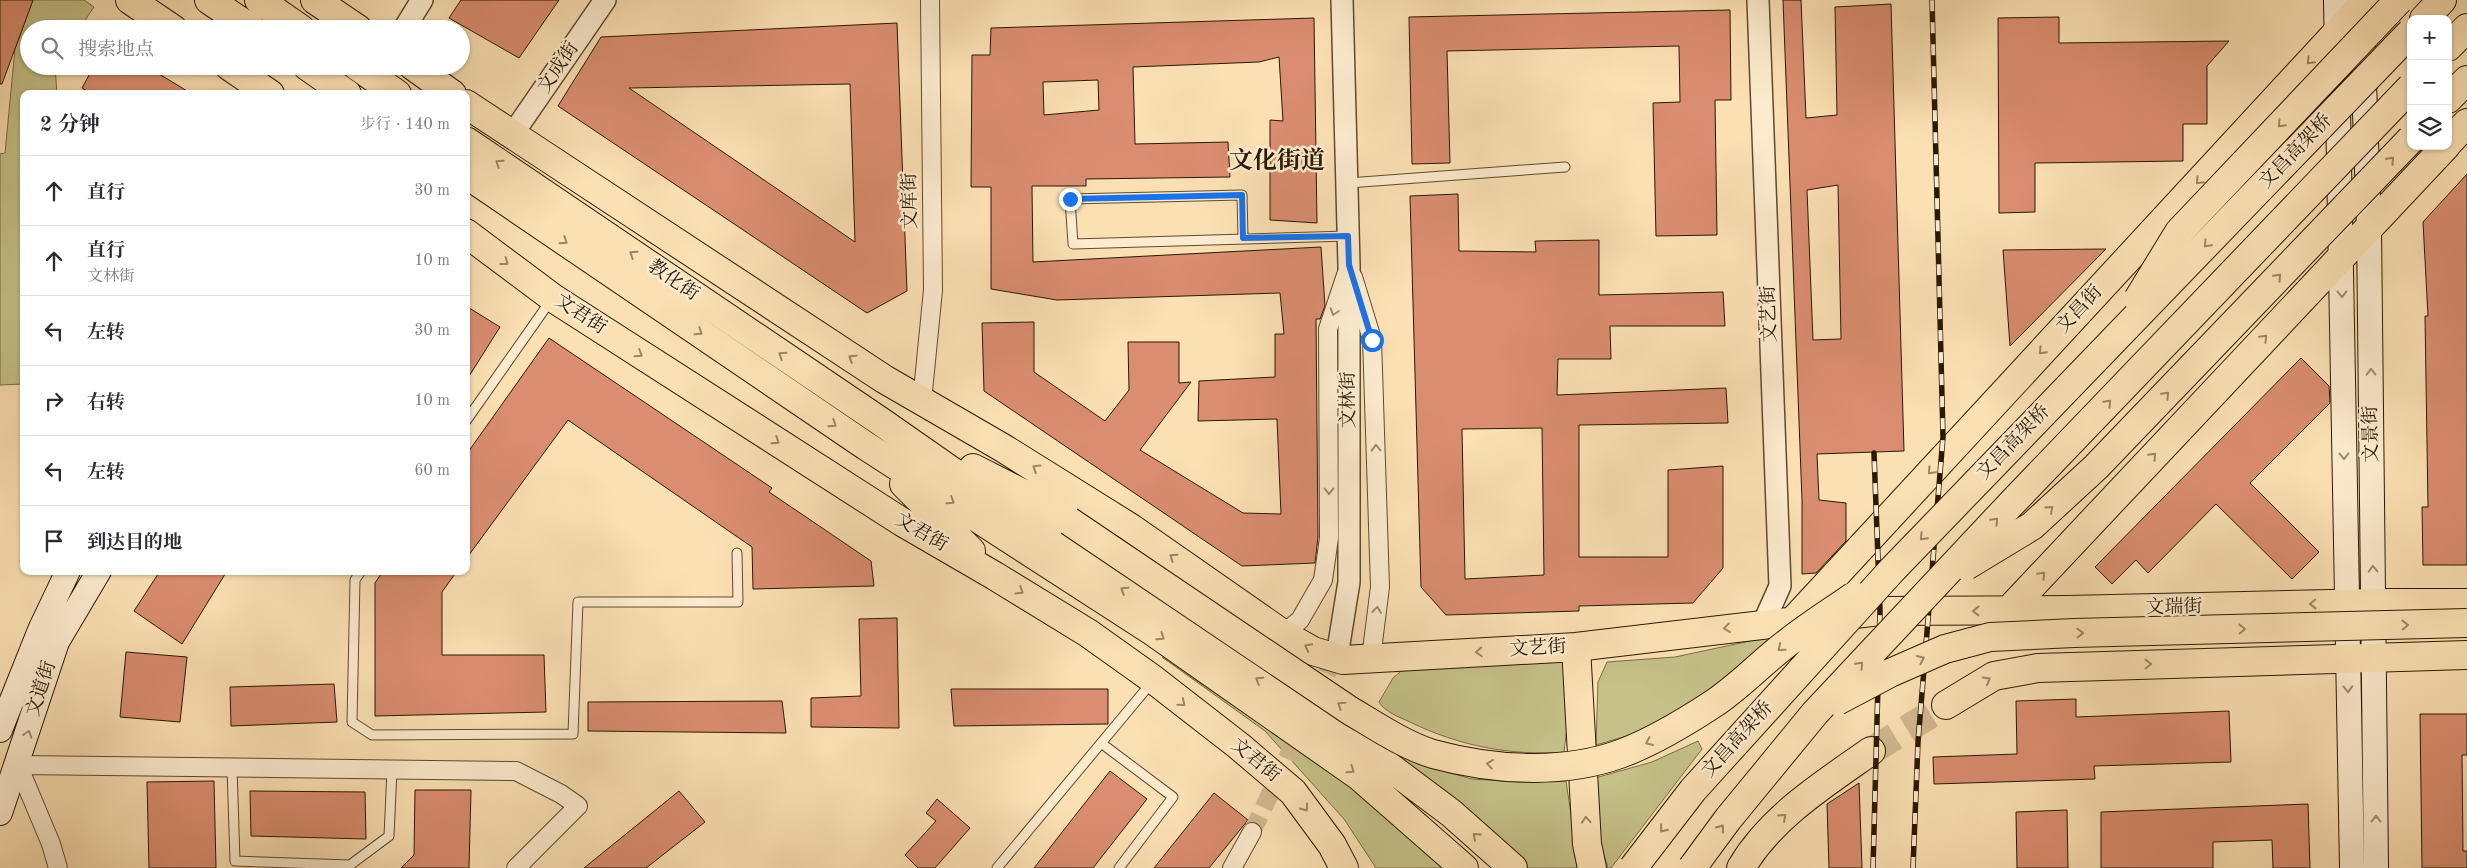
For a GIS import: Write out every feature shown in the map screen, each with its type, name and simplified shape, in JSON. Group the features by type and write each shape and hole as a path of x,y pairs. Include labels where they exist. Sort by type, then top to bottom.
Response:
{"highway":[{"path":"130,0 160,20"},
{"path":"209,0 239,20"},
{"path":"259,0 288,20"},
{"path":"316,0 345,20"},
{"path":"2112,342 2179,232 2399,0"},
{"path":"2428,15 2442,0"},
{"name":"文昌街","path":"1793,620 2336,32 2356,1"},
{"path":"2452,43 2467,28"},
{"name":"文昌高架桥","path":"1633,868 1693,790 1892,570 2407,36"},
{"path":"242,75 264,90"},
{"path":"320,75 342,90"},
{"path":"370,75 391,90"},
{"path":"426,75 446,90"},
{"path":"2452,95 2467,80"},
{"name":"文昌高架桥","path":"1692,868 1728,819 1816,713 2407,91"},
{"path":"470,107 884,379 1003,448 1131,528 1282,634 1313,651 1343,660 1371,658"},
{"path":"2452,139 2467,123"},
{"path":"1937,584 2032,526 2096,467 2407,143"},
{"name":"教化街","path":"470,144 880,422"},
{"path":"2009,610 2442,150"},
{"name":"教化街","path":"470,177 866,446"},
{"name":"文君街","path":"470,236 553,298 902,522 1088,632 1239,746 1293,792 1332,845 1344,868"},
{"path":"884,379 1026,495"},
{"path":"880,422 1026,495 1069,521 1349,710 1392,735 1432,753 1474,762 1525,768 1571,765 1619,755 1662,736 1715,703 1787,642 1892,570"},
{"path":"880,422 1099,574 1375,756 1451,813 1513,868"},
{"path":"866,446 995,576"},
{"path":"866,446 1152,631 1359,776 1464,868"},
{"name":"文瑞街","path":"1880,611 2374,603 2467,604"},
{"name":"文艺街","path":"1371,658 1576,647 1880,611"},
{"path":"1816,713 1890,673 1937,652 1990,637 2074,633 2467,623"},
{"path":"1576,647 1588,844 1592,868"},
{"path":"1946,705 1994,676 2038,668 2467,655"},
{"path":"1741,868 1750,852 1780,819 1823,784 1871,751"}],"main road":[{"name":"文景街","path":"2356,1 2369,228 2376,868"},
{"name":"文景街","path":"2336,32 2352,868"},
{"name":"文道街","path":"0,730 40,630 66,575"},
{"name":"文道街","path":"0,813 18,765 57,642 96,575"}],"street":[{"path":"410,20 422,0"},
{"name":"文成街","path":"512,136 605,0"},
{"name":"文库街","path":"922,401 933,290 930,0"},
{"name":"文林街","path":"1338,650 1349,582 1349,265 1342,0"},
{"name":"文艺街","path":"1758,0 1780,586 1763,624"},
{"path":"1282,634 1300,620 1323,580 1329,538 1328,329 1349,265"},
{"path":"1349,265 1372,340 1380,587 1371,658"},
{"path":"58,868 51,844 18,765 516,771 561,794 578,806 516,868"},
{"path":"1232,868 1252,832"}],"lane":[{"path":"1348,183 1566,167"},
{"path":"1243,238 1242,195 1070,199 1072,244 1348,236"},
{"path":"470,415 553,298"},
{"path":"358,575 355,580 352,722 372,735 573,734 578,602 738,602 737,553"},
{"path":"998,868 1154,680"},
{"path":"1102,743 1173,797 1119,868"},
{"path":"232,767 235,865 349,866 389,836 392,770"}],"shaded area":[{"path":"33,0 84,0 94,7 85,20 26,20"},
{"path":"20,35 20,75 56,75 57,90 20,90 20,384 0,385 0,154 5,153 15,49"},
{"path":"1778,635 1782,646 1647,730 1596,745 1598,682 1607,662 1675,657"},
{"path":"1162,657 1342,780 1452,868 1376,868 1344,819 1265,731"},
{"path":"1564,660 1571,693 1564,752 1505,751 1466,743 1397,716 1385,709 1379,702 1393,678 1407,666"},
{"path":"1340,716 1422,765 1472,779 1520,782 1566,781 1579,868 1528,868 1489,828"},
{"path":"1698,741 1702,749 1611,868 1608,868 1600,842 1595,778 1652,762"}],"building":[{"path":"0,0 33,0 26,20 20,20 20,35 2,84 0,84"},
{"path":"461,0 559,0 519,58 470,30 470,20 452,20 449,18"},
{"path":"1783,0 1801,0 1806,118 1837,115 1835,7 1891,4 1904,451 1817,454 1819,500 1846,503 1846,541 1816,573 1802,574 1802,500","holes":["1838,185 1841,339 1813,340 1807,190"]},
{"path":"1730,10 1731,100 1715,100 1717,235 1656,236 1653,103 1680,102 1679,46 1447,51 1450,163 1412,164 1409,17"},
{"path":"2059,17 2059,43 2229,41 2207,66 2207,124 2183,124 2183,161 2035,163 2035,212 1999,213 1998,18"},
{"path":"1314,18 1317,223 1270,220 1270,120 1283,121 1279,57 1259,62 1133,67 1135,144 1228,142 1230,177 1086,179 1086,186 1032,186 1033,262 1321,247 1325,306 1320,319 1316,319 1318,537 1315,563 1242,566 984,391 982,323 1034,322 1034,372 1105,421 1129,390 1128,342 1179,342 1179,383 1191,382 1140,450 1243,513 1281,514 1277,419 1198,421 1199,381 1275,377 1275,334 1284,334 1280,293 1057,300 991,289 991,187 971,187 972,55 990,55 991,28","holes":["1098,80 1099,110 1044,115 1043,82"]},
{"path":"897,23 907,291 867,313 558,106 601,37","holes":["850,84 855,242 629,88"]},
{"path":"89,75 161,75 185,90 85,90 82,88"},
{"path":"2467,174 2467,565 2423,565 2422,507 2428,507 2425,316 2428,316 2423,222"},
{"path":"1458,194 1459,251 1536,252 1535,241 1599,240 1599,295 1723,292 1725,326 1610,326 1611,359 1558,359 1557,395 1726,388 1728,423 1579,425 1579,557 1668,557 1668,470 1723,466 1723,568 1693,603 1579,606 1579,611 1446,615 1421,587 1410,196","holes":["1542,428 1544,575 1465,579 1462,429"]},
{"path":"2106,249 2010,346 2003,250"},
{"path":"470,308 500,327 470,375"},
{"path":"549,338 772,488 769,492 871,561 874,586 753,589 752,547 568,420 470,554 470,449"},
{"path":"2301,358 2329,386 2330,403 2250,483 2319,552 2292,579 2216,504 2148,573 2136,560 2112,584 2095,567"},
{"path":"157,575 225,575 182,644 134,611"},
{"path":"380,575 454,575 442,592 442,655 544,655 546,712 375,716 375,583"},
{"path":"897,618 899,728 811,727 811,698 861,696 859,619"},
{"path":"126,652 187,657 180,722 120,717"},
{"path":"334,684 337,722 231,726 230,687"},
{"path":"951,689 1108,689 1108,724 954,726"},
{"path":"2076,699 2076,717 2229,711 2231,762 2094,766 2095,779 1934,784 1933,757 2017,754 2016,701"},
{"path":"782,701 786,733 588,731 588,702"},
{"path":"2420,714 2467,714 2467,755 2462,755 2463,851 2467,851 2467,868 2422,868"},
{"path":"1110,771 1147,799 1093,868 1034,868"},
{"path":"214,781 216,868 149,868 147,782"},
{"path":"1859,783 1862,868 1829,868 1827,804"},
{"path":"415,790 471,790 469,868 401,868 414,855"},
{"path":"250,791 365,792 366,839 251,836"},
{"path":"679,791 705,822 646,868 584,868"},
{"path":"1214,793 1248,820 1209,868 1154,868"},
{"path":"937,799 970,828 935,868 918,868 905,855 936,821 926,813"},
{"path":"2308,804 2310,868 2273,868 2272,840 2213,842 2213,868 2101,868 2101,812"},
{"path":"2067,810 2068,868 2017,868 2016,812"}],"tunnel":[{"path":"1315,698 1338,650"},
{"path":"1871,751 1946,705"},
{"path":"1252,832 1302,726"}],"railway":[{"path":"1913,868 1918,742 1943,437 1932,0"},
{"path":"1873,868 1880,611 1874,453"}],"district":[{"name":"文化街道","path":"1277,162"}],"route":[{"path":"1070,199 1242,195 1243,238 1348,236 1349,265 1372,340"}]}
